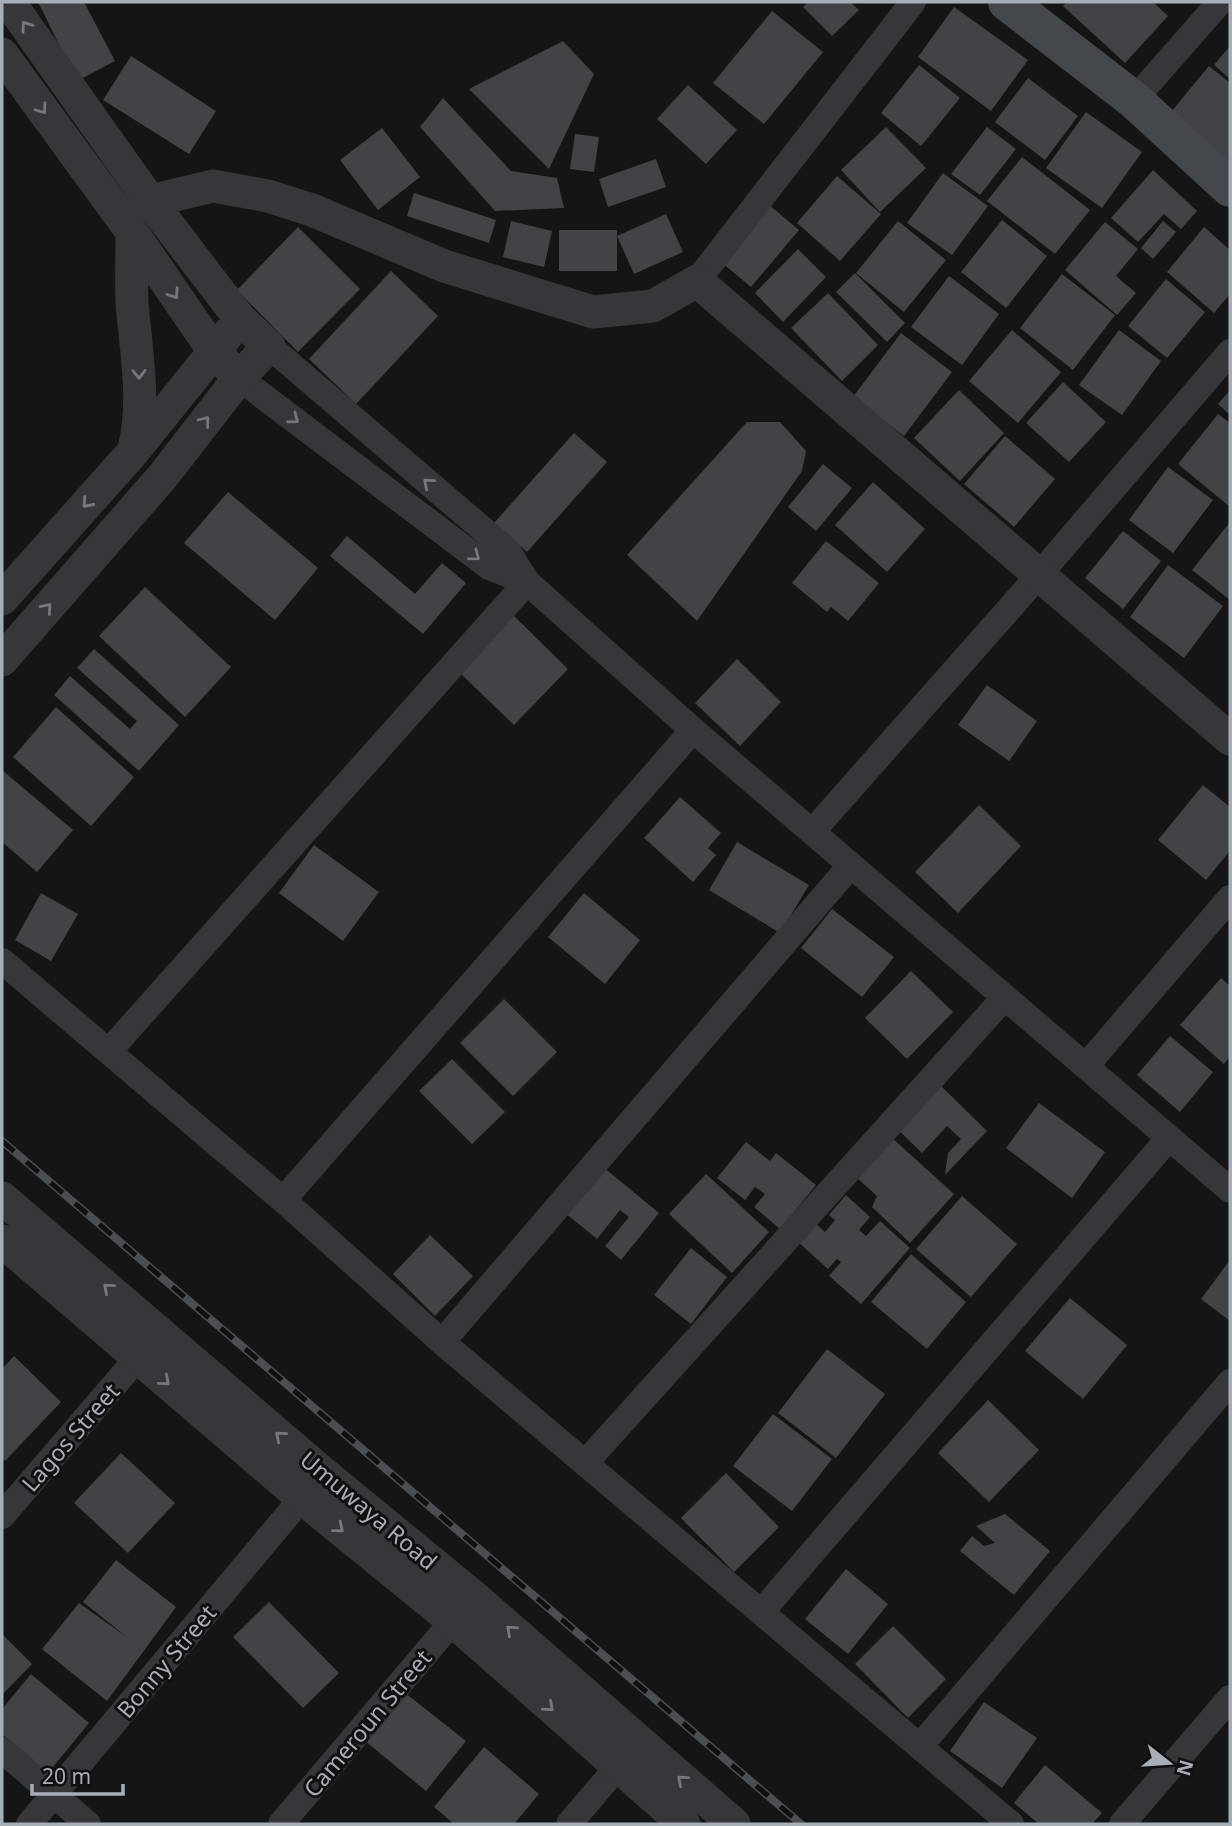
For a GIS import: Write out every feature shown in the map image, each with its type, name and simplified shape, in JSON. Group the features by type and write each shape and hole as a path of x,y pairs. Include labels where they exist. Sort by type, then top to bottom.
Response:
{"main road":[{"path":"1007,2 1133,100 1230,188"}],"street":[{"path":"9,2 150,201 241,320 508,551 527,582 693,730 1169,1138 1228,1184"},
{"path":"150,201 213,186 268,196 312,210 444,266 593,312 653,306 697,281 913,2"},
{"path":"1133,100 1220,2"},
{"path":"2,54 132,232 213,350 239,378 489,567 527,582"},
{"path":"132,232 132,302 139,367 139,429 133,452"},
{"path":"697,281 1230,739"},
{"path":"2,599 133,452 213,350 241,320"},
{"path":"2,660 163,475 239,378 269,346"},
{"path":"811,832 1040,575 1230,352"},
{"path":"109,1051 527,582"},
{"path":"283,1200 693,730"},
{"path":"442,1342 851,865"},
{"path":"1086,1066 1230,898"},
{"path":"2,961 283,1200 442,1342 1011,1824"},
{"path":"586,1462 1005,997"},
{"path":"762,1611 1169,1138"},
{"name":"Umuwaya Road","path":"2,1198 302,1498 453,1621 617,1768 684,1824"},
{"name":"Umuwaya Road","path":"2,1241 323,1473 474,1597 734,1824"},
{"name":"Lagos Street","path":"2,1516 148,1345"},
{"path":"920,1746 1230,1382"},
{"name":"Bonny Street","path":"29,1824 302,1498"},
{"name":"Cameroun Street","path":"281,1824 453,1621"},
{"path":"1122,1824 1230,1698"},
{"path":"569,1824 639,1743"},
{"path":"2,1750 88,1824"}],"building":[{"path":"38,2 84,2 115,61 77,81"},
{"path":"808,2 850,2 859,10 832,36 803,7"},
{"path":"1067,2 1153,2 1168,16 1125,63 1063,6"},
{"path":"954,7 1028,60 991,111 918,57"},
{"path":"772,11 823,52 764,124 713,83"},
{"path":"563,41 594,74 549,169 469,89"},
{"path":"1230,46 1230,79 1214,65"},
{"path":"131,56 216,111 189,154 103,100"},
{"path":"919,65 960,98 921,146 881,113"},
{"path":"1209,66 1230,83 1230,167 1166,118"},
{"path":"1028,78 1078,116 1045,160 995,122"},
{"path":"688,85 737,130 706,164 657,119"},
{"path":"443,98 511,171 557,178 564,208 495,211 420,127"},
{"path":"1086,112 1142,152 1102,208 1046,168"},
{"path":"886,127 926,168 880,212 841,170"},
{"path":"987,127 1016,149 980,195 951,174"},
{"path":"382,128 420,177 378,210 340,160"},
{"path":"575,134 599,137 594,172 570,169"},
{"path":"1022,157 1090,210 1055,254 987,201"},
{"path":"656,159 666,187 608,207 599,179"},
{"path":"1153,170 1197,211 1181,229 1164,214 1138,242 1111,218"},
{"path":"943,173 988,206 952,255 907,223"},
{"path":"837,176 881,214 840,261 797,223"},
{"path":"414,193 496,220 489,243 407,216"},
{"path":"768,204 799,230 751,287 720,261"},
{"path":"666,214 683,252 634,274 617,236"},
{"path":"1002,220 1047,256 1006,308 961,272"},
{"path":"511,221 552,231 544,267 503,257"},
{"path":"898,221 946,260 904,312 856,273"},
{"path":"1163,221 1176,232 1153,259 1141,248"},
{"path":"1105,222 1138,249 1116,276 1136,293 1117,315 1065,270"},
{"path":"298,227 360,289 298,352 237,290"},
{"path":"1204,227 1230,250 1230,294 1214,313 1167,272"},
{"path":"559,230 617,230 617,271 559,271"},
{"path":"798,249 826,277 783,322 755,293"},
{"path":"391,271 438,316 356,404 309,359"},
{"path":"855,273 905,323 887,342 836,292"},
{"path":"1062,274 1115,315 1073,370 1020,328"},
{"path":"949,276 999,314 962,365 911,327"},
{"path":"1166,279 1205,312 1167,358 1128,326"},
{"path":"828,293 878,345 842,381 791,328"},
{"path":"1012,330 1061,372 1018,423 969,381"},
{"path":"1119,330 1161,361 1122,415 1079,385"},
{"path":"901,333 952,372 904,436 853,397"},
{"path":"1063,382 1106,422 1069,462 1026,423"},
{"path":"959,390 1004,433 960,481 914,438"},
{"path":"1230,390 1230,415 1218,404"},
{"path":"1218,414 1230,423 1230,507 1178,464"},
{"path":"747,422 780,422 806,451 802,471 697,621 627,555"},
{"path":"574,433 607,462 527,552 494,523"},
{"path":"1005,436 1055,479 1014,527 964,484"},
{"path":"823,464 852,488 816,531 788,507"},
{"path":"1168,467 1213,500 1173,553 1129,520"},
{"path":"873,482 925,529 887,572 835,525"},
{"path":"228,492 318,568 275,620 184,543"},
{"path":"1230,522 1230,600 1192,570"},
{"path":"1123,531 1161,561 1123,609 1085,578"},
{"path":"347,536 415,594 442,563 466,583 423,634 330,556"},
{"path":"826,541 879,583 848,621 831,607 827,612 792,583"},
{"path":"1168,565 1223,606 1184,658 1130,617"},
{"path":"145,587 231,667 185,717 99,636"},
{"path":"512,614 568,669 514,725 458,671"},
{"path":"94,649 179,725 139,771 54,695 70,676 130,729 137,721 77,668"},
{"path":"737,659 781,702 740,746 695,703"},
{"path":"987,685 1037,721 1009,761 958,725"},
{"path":"56,707 134,777 91,826 13,757"},
{"path":"2,770 73,830 37,872 2,842"},
{"path":"1203,785 1230,807 1230,851 1206,880 1158,840"},
{"path":"680,797 721,833 708,848 716,855 693,882 644,838"},
{"path":"979,805 1021,846 958,913 915,872"},
{"path":"737,842 809,885 780,933 709,890"},
{"path":"314,845 379,892 343,941 279,893"},
{"path":"41,893 78,914 51,961 15,940"},
{"path":"584,893 640,940 605,984 548,937"},
{"path":"832,909 894,957 862,997 801,948"},
{"path":"911,971 953,1012 907,1059 865,1018"},
{"path":"1221,978 1230,986 1230,1056 1224,1064 1180,1025"},
{"path":"504,999 557,1052 513,1096 460,1043"},
{"path":"1170,1036 1213,1072 1180,1112 1137,1075"},
{"path":"452,1059 505,1112 472,1144 419,1091"},
{"path":"937,1082 987,1131 945,1175 948,1153 961,1139 947,1126 922,1153 895,1127"},
{"path":"1039,1103 1105,1152 1072,1198 1006,1148"},
{"path":"891,1137 954,1194 910,1243 872,1207 877,1196 856,1177"},
{"path":"746,1142 770,1161 776,1153 816,1185 780,1229 754,1207 765,1194 755,1187 745,1200 717,1178"},
{"path":"602,1166 659,1213 621,1260 605,1246 629,1217 620,1210 597,1239 564,1212"},
{"path":"706,1174 769,1232 732,1273 669,1214"},
{"path":"846,1195 870,1217 859,1230 866,1236 880,1221 910,1248 861,1304 829,1276 841,1262 837,1259 828,1269 797,1241 814,1222 825,1232 835,1220 829,1215"},
{"path":"962,1196 1017,1244 971,1297 916,1249"},
{"path":"430,1235 473,1276 435,1316 393,1274"},
{"path":"691,1248 727,1277 691,1324 654,1295"},
{"path":"911,1254 966,1302 927,1349 871,1302"},
{"path":"1230,1260 1230,1321 1201,1299"},
{"path":"1070,1298 1127,1345 1083,1399 1025,1351"},
{"path":"827,1349 885,1394 836,1458 778,1413"},
{"path":"14,1356 61,1402 5,1461 2,1457 2,1369"},
{"path":"988,1400 1039,1450 989,1502 938,1453"},
{"path":"773,1414 832,1459 792,1511 733,1466"},
{"path":"121,1453 175,1503 128,1553 74,1503"},
{"path":"726,1473 779,1527 734,1572 681,1518"},
{"path":"1005,1514 1050,1551 1014,1595 960,1551 972,1536 984,1546 995,1543 976,1526"},
{"path":"116,1560 176,1607 107,1701 42,1649 79,1603 128,1638 83,1602"},
{"path":"846,1569 888,1604 848,1654 805,1619"},
{"path":"269,1602 339,1673 303,1708 233,1637"},
{"path":"893,1626 946,1679 908,1718 855,1664"},
{"path":"2,1634 32,1664 2,1695"},
{"path":"31,1674 89,1723 48,1773 2,1734 2,1709"},
{"path":"404,1692 466,1741 426,1791 365,1741"},
{"path":"984,1702 1037,1738 1002,1788 950,1751"},
{"path":"484,1747 539,1794 514,1824 454,1824 434,1807"},
{"path":"1045,1765 1102,1813 1092,1824 1039,1824 1014,1803"}],"railway":[{"path":"2,1141 801,1824"}]}
